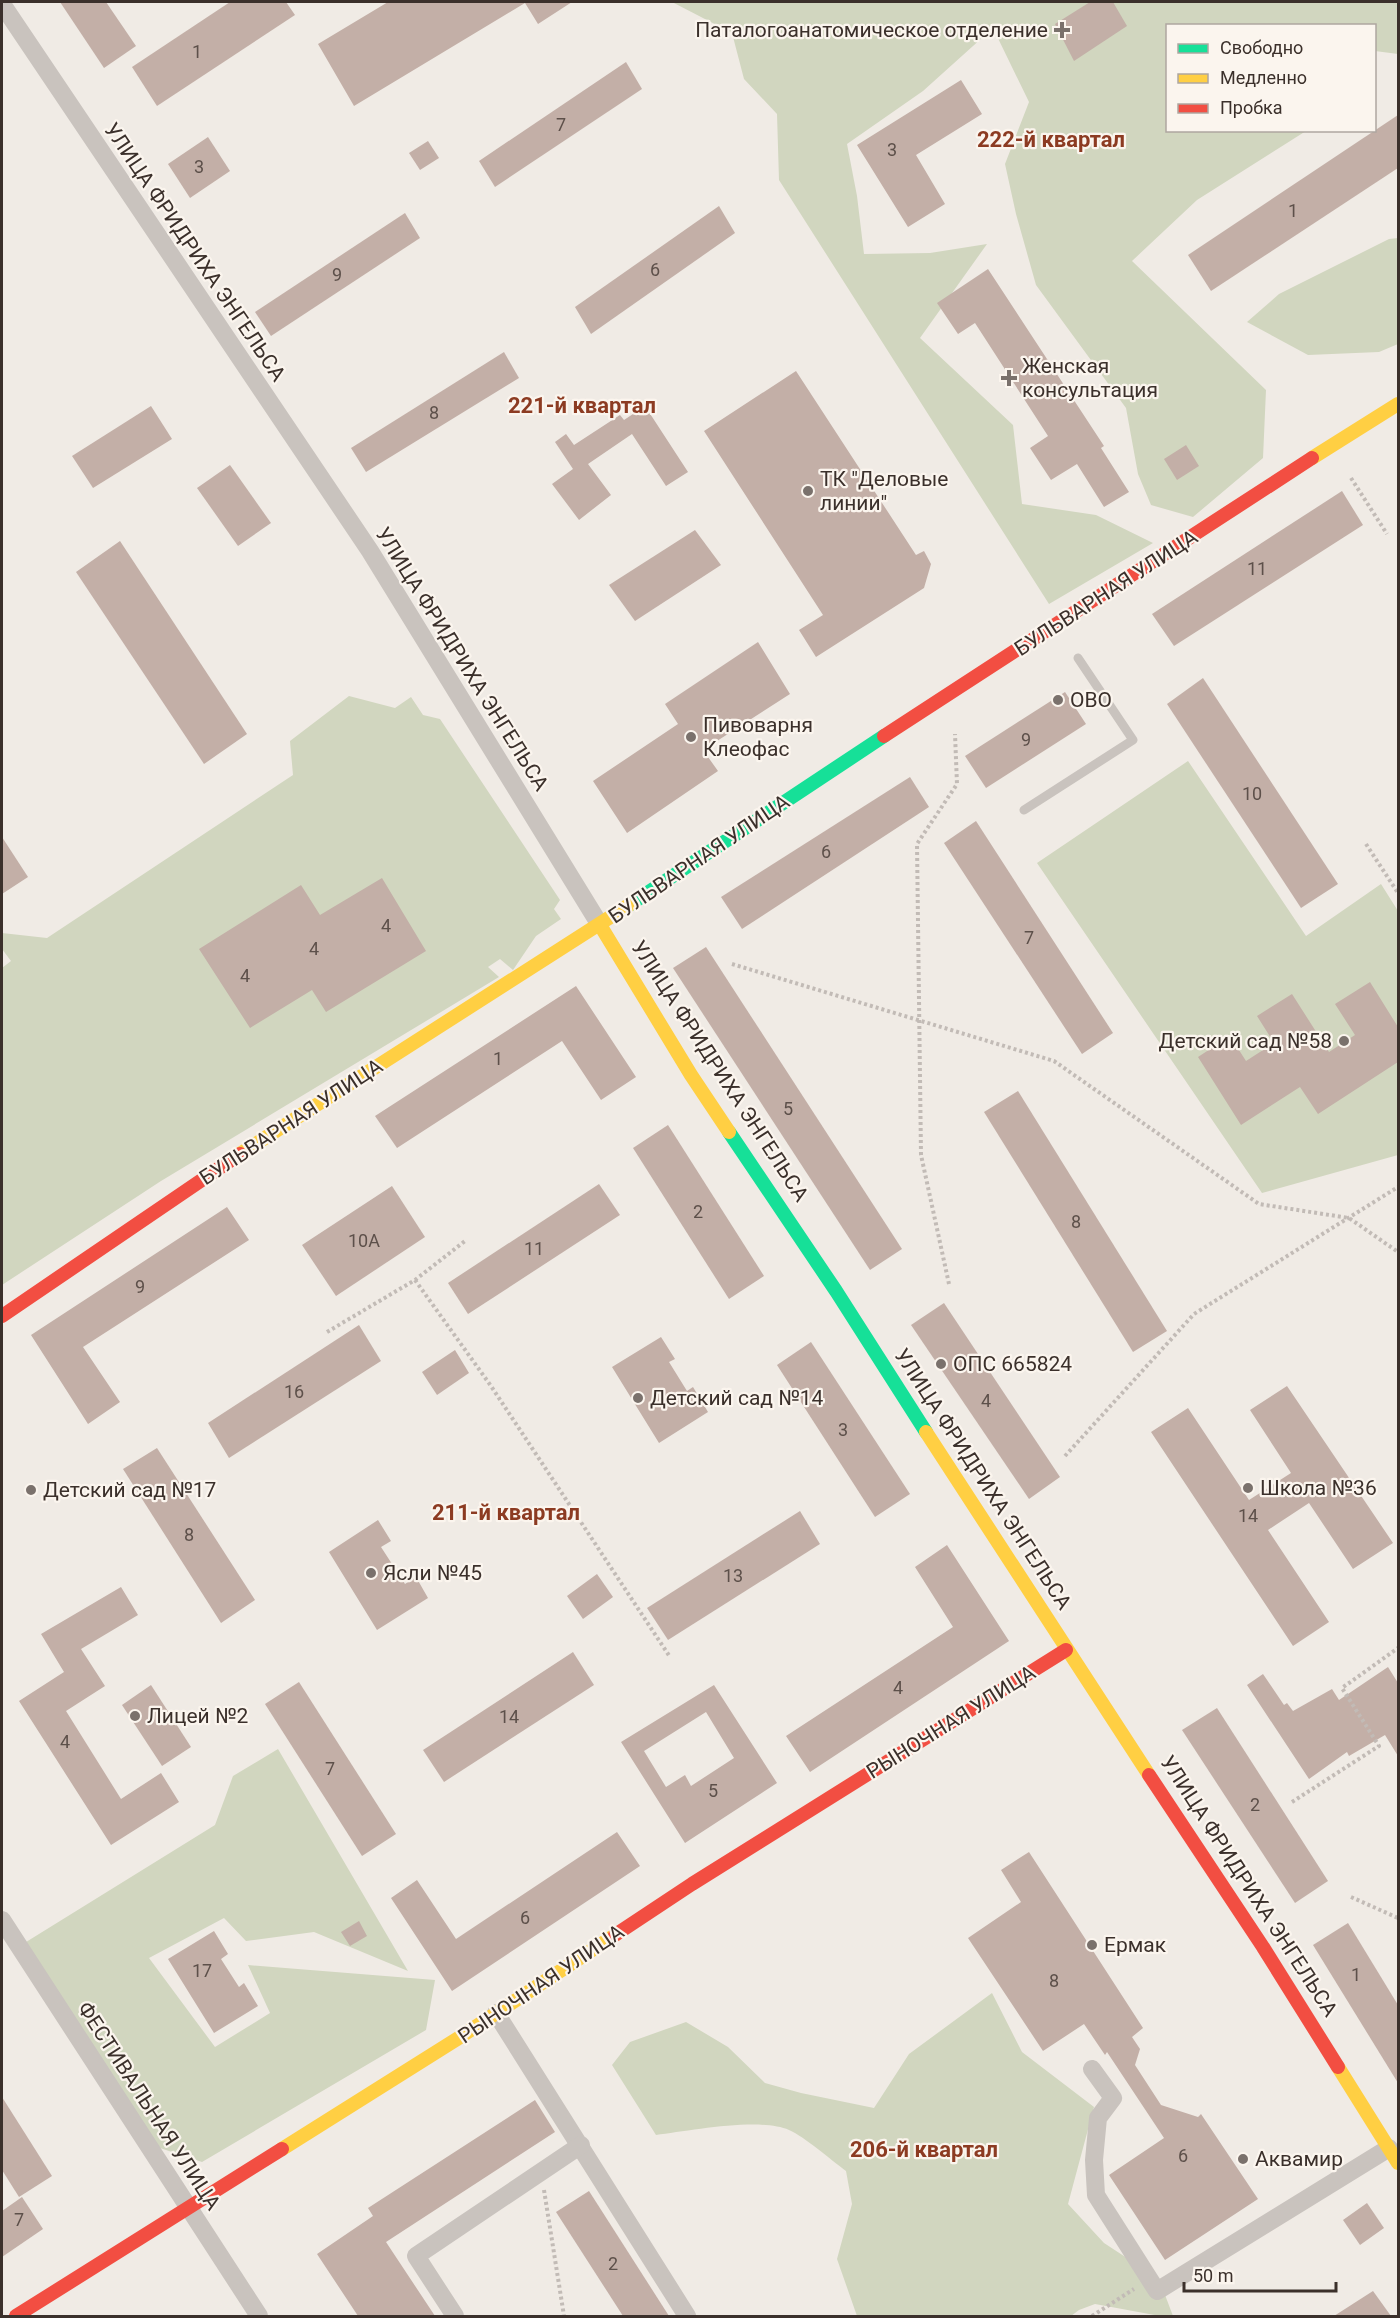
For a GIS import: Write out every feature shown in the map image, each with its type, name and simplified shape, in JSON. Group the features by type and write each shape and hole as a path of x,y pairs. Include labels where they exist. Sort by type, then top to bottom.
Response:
{"street":[{"name":"УЛИЦА ФРИДРИХА ЭНГЕЛЬСА","path":"2,4 370,551 691,1076 836,1291 1066,1650 1263,1947 1394,2155"},
{"name":"БУЛЬВАРНАЯ УЛИЦА","path":"2,1316 225,1163 600,925 675,873 1398,404"},
{"name":"РЫНОЧНАЯ УЛИЦА","path":"16,2316 187,2208 239,2178 692,1884 1066,1650"},
{"name":"ФЕСТИВАЛЬНАЯ УЛИЦА","path":"2,1920 259,2316"},
{"path":"496,2013 687,2316"},
{"path":"1092,2069 1113,2098 1098,2118 1094,2160 1096,2195 1157,2291 1394,2155"},
{"path":"455,2316 417,2256 581,2145"}],"lane":[{"path":"1024,810 1133,740 1078,658"}],"path":[{"path":"1351,477 1387,534"},
{"path":"949,1284 921,1155 917,844 957,784 955,734"},
{"path":"1366,844 1398,893"},
{"path":"732,964 1054,1061 1259,1204 1349,1218 1398,1252"},
{"path":"1065,1456 1194,1314 1398,1187"},
{"path":"327,1332 415,1280 465,1241"},
{"path":"415,1280 491,1386 670,1657"},
{"path":"1292,1803 1379,1746 1342,1688 1398,1648"},
{"path":"1351,1897 1398,1918"},
{"path":"541,2172 564,2316"},
{"path":"1092,2316 1149,2279"}],"green space":[{"path":"672,2 1398,2 1398,54 1376,51 1376,24 1166,24 1166,132 1304,132 1197,200 1132,261 1266,390 1263,458 1193,517 1151,505 1138,474 1126,408 1036,285 1005,164 1029,102 993,28 923,91 847,144 857,196 864,254 930,253 987,244 920,338 1013,425 1022,504 1096,515 1153,543 1049,604 779,180 777,114 744,79 732,33"},
{"path":"1398,238 1398,344 1379,352 1308,355 1247,322 1279,294 1389,239"},
{"path":"349,696 395,708 411,697 423,715 440,719 560,900 554,909 561,919 536,936 513,970 500,959 488,967 499,977 161,1181 2,1285 2,968 11,961 2,949 2,933 47,938 293,775 290,741"},
{"path":"1188,761 1306,936 1381,884 1398,911 1398,1155 1262,1193 1037,863"},
{"path":"278,1749 408,1971 314,1932 246,1941 224,1918 149,1958 215,2047 270,2013 248,1965 435,1980 426,2030 202,2162 157,2147 18,1947 215,1825 233,1776"},
{"path":"992,1993 1022,2052 1094,2107 1068,2204 1104,2243 1159,2279 1173,2316 1160,2316 1095,2304 1071,2316 857,2316 837,2259 852,2204 846,2171 803,2138 776,2126 724,2126 656,2135 612,2065 630,2042 686,2022 728,2047 765,2083 874,2108 909,2054"}],"building":[{"path":"60,2 106,2 136,46 104,68"},
{"path":"230,2 286,2 295,15 157,106 132,67"},
{"path":"388,2 572,2 538,24 525,3 354,106 318,44"},
{"path":"1090,2 1113,2 1127,26 1074,61 1055,24"},
{"path":"626,62 642,89 495,187 479,161"},
{"path":"961,80 982,114 916,155 945,204 908,227 857,145"},
{"path":"1398,115 1398,168 1211,291 1188,255 1372,132 1376,132 1376,130"},
{"path":"208,137 230,171 190,198 168,164"},
{"path":"428,141 439,158 420,170 409,153"},
{"path":"719,206 735,233 591,334 575,307"},
{"path":"405,213 420,238 271,336 255,312"},
{"path":"988,269 1104,446 1101,448 1129,492 1104,507 1077,464 1051,480 1030,448 1048,436 975,323 958,334 937,303"},
{"path":"504,352 519,378 366,472 351,448"},
{"name":"ТК \"Деловые линии\"","path":"796,371 916,555 924,551 931,564 924,588 816,657 799,630 823,615 704,431"},
{"path":"151,406 172,439 93,488 72,456"},
{"path":"645,406 688,472 666,486 632,434 588,464 611,495 579,520 552,484 573,469 555,442 566,434 574,445 620,415 624,420"},
{"path":"1186,445 1199,466 1177,480 1164,459"},
{"path":"230,465 271,523 238,546 197,488"},
{"path":"1342,491 1363,525 1174,646 1152,614"},
{"path":"695,530 721,565 635,621 609,585"},
{"path":"120,541 247,734 204,764 76,572"},
{"name":"Пивоварня Клеофас","path":"758,642 790,694 703,750 718,771 627,833 593,781 678,724 665,704"},
{"path":"1203,678 1338,884 1301,908 1167,704"},
{"path":"1065,692 1086,724 986,788 965,756"},
{"path":"910,777 929,807 742,929 721,897"},
{"path":"976,821 1113,1033 1082,1054 944,843"},
{"path":"2,837 28,877 2,894"},
{"path":"382,878 426,951 326,1012 312,990 250,1028 199,949 301,885 320,915"},
{"path":"706,947 902,1249 870,1270 673,968"},
{"path":"1370,982 1398,1027 1398,1062 1318,1114 1300,1087 1241,1125 1198,1057 1230,1036 1246,1061 1274,1043 1257,1016 1292,994 1329,1052 1355,1035 1335,1004"},
{"path":"576,986 636,1077 601,1100 562,1041 397,1148 375,1116"},
{"path":"1018,1091 1167,1331 1133,1352 984,1112"},
{"path":"668,1125 764,1276 729,1299 633,1148"},
{"path":"599,1184 620,1215 468,1314 448,1283"},
{"path":"392,1186 425,1237 336,1296 302,1245"},
{"path":"227,1207 249,1240 83,1347 120,1402 88,1424 31,1335"},
{"path":"944,1303 1060,1477 1029,1499 911,1325"},
{"path":"359,1325 381,1361 229,1458 208,1423"},
{"path":"661,1337 675,1359 669,1362 687,1391 693,1387 708,1412 659,1443 612,1367"},
{"path":"811,1342 910,1494 875,1517 777,1365"},
{"path":"455,1350 469,1373 437,1395 422,1372"},
{"path":"1287,1386 1393,1543 1353,1569 1309,1503 1268,1530 1329,1622 1293,1646 1151,1432 1188,1408 1249,1500 1291,1473 1250,1410"},
{"path":"157,1448 255,1600 221,1623 123,1469"},
{"path":"800,1511 820,1544 668,1640 647,1608"},
{"path":"378,1520 391,1541 381,1547 405,1584 416,1577 428,1598 377,1630 329,1552"},
{"path":"947,1545 1009,1641 810,1772 786,1736 953,1627 915,1567"},
{"path":"597,1574 613,1597 583,1619 567,1596"},
{"path":"121,1587 138,1615 81,1649 105,1686 66,1711 121,1799 161,1773 179,1802 111,1845 19,1701 64,1672 41,1634"},
{"path":"573,1652 594,1685 444,1782 423,1750"},
{"path":"1388,1667 1398,1683 1398,1756 1385,1735 1349,1756 1347,1752 1309,1779 1247,1685 1263,1674 1284,1705 1287,1703 1293,1711 1332,1689 1339,1700"},
{"path":"299,1682 396,1834 362,1856 265,1704"},
{"path":"151,1685 191,1747 162,1766 122,1705"},
{"path":"714,1685 777,1783 685,1843 621,1742","holes":["706,1712 734,1758 691,1786 685,1775 666,1787 644,1751"]},
{"path":"1217,1708 1328,1881 1295,1903 1182,1730"},
{"path":"617,1832 640,1866 452,1991 391,1898 417,1880 456,1939"},
{"path":"1029,1852 1143,2028 1132,2037 1140,2049 1135,2065 1161,2105 1198,2117 1201,2114 1258,2199 1165,2260 1109,2175 1164,2138 1107,2052 1105,2055 1084,2024 1043,2051 968,1938 1021,1902 1001,1870"},
{"path":"359,1921 367,1936 350,1946 341,1932"},
{"path":"1348,1923 1398,2005 1398,2083 1313,1945"},
{"path":"214,1931 228,1954 221,1959 239,1987 244,1983 258,2006 214,2033 168,1959"},
{"path":"2,2097 52,2176 19,2197 2,2170"},
{"path":"535,2100 555,2132 386,2242 435,2316 358,2316 317,2254 373,2216 368,2208"},
{"path":"589,2191 669,2316 623,2316 556,2212"},
{"path":"22,2197 43,2229 2,2257 2,2211"},
{"path":"1367,2203 1384,2228 1360,2245 1343,2220"},
{"path":"1373,2291 1391,2316 1334,2316"}],"traffic: fast":[{"path":"629,905 884,736"},
{"path":"729,1132 836,1291 926,1432"}],"traffic: slow":[{"path":"1312,458 1398,404"},
{"path":"240,1154 629,905"},
{"path":"600,925 691,1075 729,1132"},
{"path":"926,1432 1149,1775"},
{"path":"282,2149 457,2039 615,1935"},
{"path":"1338,2067 1398,2163"}],"traffic: jam":[{"path":"884,736 1312,458"},
{"path":"2,1316 240,1154"},
{"path":"615,1935 692,1884 1066,1650"},
{"path":"1149,1775 1263,1947 1338,2067"},
{"path":"16,2316 282,2149"}],"place":[{"name":"Паталогоанатомическое отделение","path":"1062,30"},
{"name":"Женская консультация","path":"1009,378"},
{"name":"ТК \"Деловые линии\"","path":"808,491"},
{"name":"ОВО","path":"1058,700"},
{"name":"Пивоварня Клеофас","path":"691,737"},
{"name":"Детский сад №58","path":"1344,1041"},
{"name":"ОПС 665824","path":"941,1364"},
{"name":"Детский сад №14","path":"638,1398"},
{"name":"Школа №36","path":"1248,1488"},
{"name":"Детский сад №17","path":"31,1490"},
{"name":"Ясли №45","path":"371,1573"},
{"name":"Лицей №2","path":"135,1716"},
{"name":"Ермак","path":"1092,1945"},
{"name":"Аквамир","path":"1243,2159"}],"district":[{"name":"222-й квартал","path":"1051,139"},
{"name":"221-й квартал","path":"582,405"},
{"name":"211-й квартал","path":"506,1512"},
{"name":"206-й квартал","path":"924,2149"}]}
